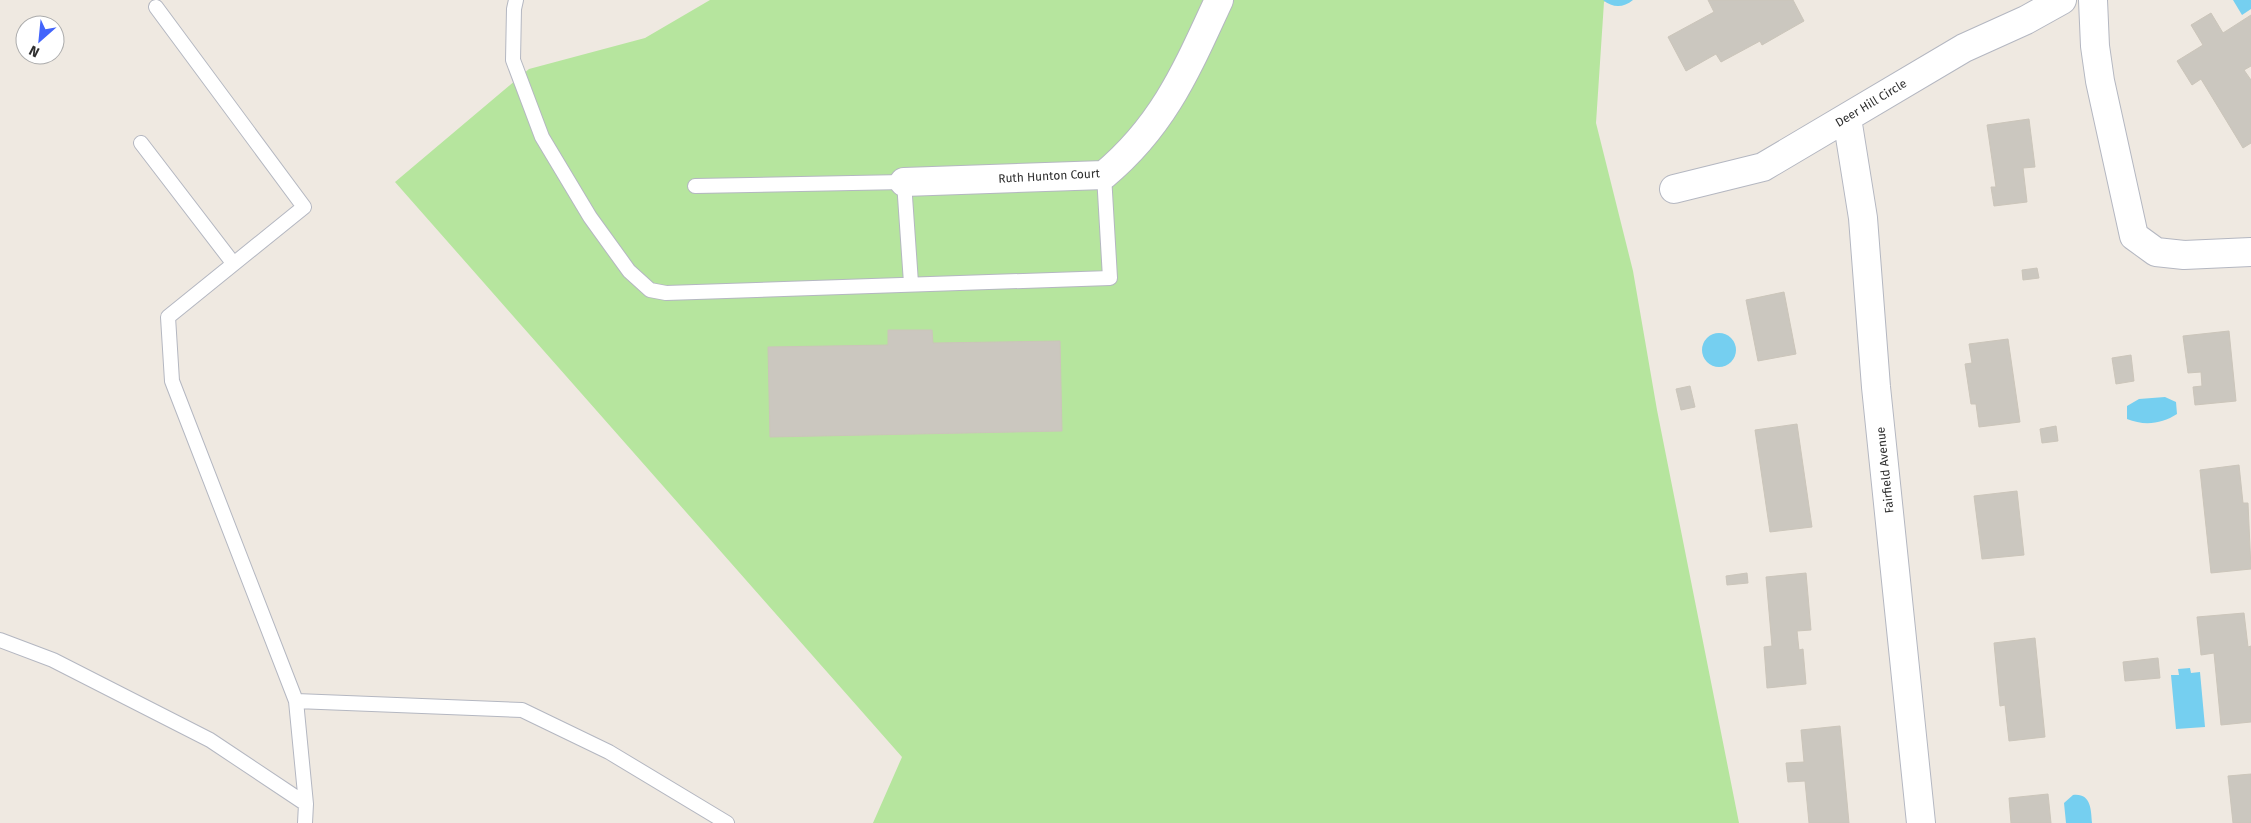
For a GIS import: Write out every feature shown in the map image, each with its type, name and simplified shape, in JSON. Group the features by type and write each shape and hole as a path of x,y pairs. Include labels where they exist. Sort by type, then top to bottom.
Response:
{"street":[{"name":"Ruth Hunton Court","path":"904,182 1104,175 1126,156 1152,127 1181,82 1219,0"},
{"name":"Deer Hill Circle","path":"1674,189 1763,167 1964,48 2026,20 2062,0"},
{"path":"2093,0 2095,46 2100,81 2134,236 2156,252 2184,255 2251,252"},
{"name":"Fairfield Avenue","path":"1847,118 1863,218 1876,388 1922,823"}],"lane":[{"path":"516,0 514,9 513,60 542,137 590,216 629,272 650,290 666,293 1110,278 1104,175"},
{"path":"156,7 304,207 168,317 172,381 296,701 306,804 305,823"},
{"path":"141,143 233,263"},
{"path":"695,186 904,182 911,284"},
{"path":"0,640 54,660 210,740 306,804"},
{"path":"296,701 522,710 609,752 727,823"}],"green space":[{"path":"710,0 1607,0 1604,2 1596,123 1633,271 1657,410 1739,823 873,823 902,757 395,182 529,69 645,38"}],"water":[{"path":"1603,0 1633,0 1618,6"},
{"path":"2233,0 2251,0 2251,9 2242,15"},
{"path":"1719,333 1726,334 1731,338 1735,343 1735,357 1731,362 1726,366 1719,367 1712,366 1707,362 1703,357 1702,350 1703,343 1707,338 1712,334"},
{"path":"2165,397 2176,402 2177,414 2153,423 2140,423 2127,419 2127,406 2139,399"},
{"path":"2190,668 2191,673 2200,672 2205,727 2176,729 2171,675 2179,675 2178,669"},
{"path":"2073,795 2079,795 2087,799 2092,823 2066,823 2064,803"}],"building":[{"path":"1708,0 1793,0 1804,21 1762,45 1760,41 1721,62 1716,54 1686,71 1668,37 1714,12"},
{"path":"2211,13 2223,33 2251,15 2251,66 2244,70 2251,80 2251,143 2243,148 2201,79 2192,85 2177,61 2203,45 2191,25"},
{"path":"2029,119 2035,167 2023,168 2027,202 1994,206 1991,187 1996,187 1987,125"},
{"path":"2037,268 2039,278 2023,280 2022,270"},
{"path":"1784,292 1796,354 1758,361 1746,300"},
{"path":"888,330 932,330 933,343 1060,341 1062,431 770,437 768,347 888,345"},
{"path":"2229,331 2236,401 2195,405 2193,387 2202,386 2201,372 2188,373 2183,336"},
{"path":"2008,339 2020,422 1979,427 1976,404 1971,404 1965,364 1972,363 1969,344"},
{"path":"2131,355 2134,381 2116,384 2112,358"},
{"path":"1690,386 1695,407 1681,410 1676,389"},
{"path":"1797,424 1812,527 1770,532 1755,430"},
{"path":"2056,426 2058,441 2042,443 2040,429"},
{"path":"2239,465 2243,503 2248,503 2251,569 2211,573 2200,470"},
{"path":"2017,491 2024,555 1982,559 1974,496"},
{"path":"1747,573 1748,583 1727,585 1726,576"},
{"path":"1806,573 1811,630 1797,631 1799,650 1803,649 1806,684 1767,688 1764,647 1772,646 1766,577"},
{"path":"2244,613 2248,647 2251,646 2251,722 2221,725 2214,653 2201,655 2197,617"},
{"path":"2035,638 2045,737 2009,741 2005,705 2000,706 1994,643"},
{"path":"2158,658 2160,678 2125,681 2123,662"},
{"path":"1840,726 1849,823 1809,823 1805,781 1788,782 1786,763 1804,762 1801,730"},
{"path":"2251,774 2251,823 2233,823 2228,776"},
{"path":"2048,794 2051,823 2011,823 2009,798"}]}
